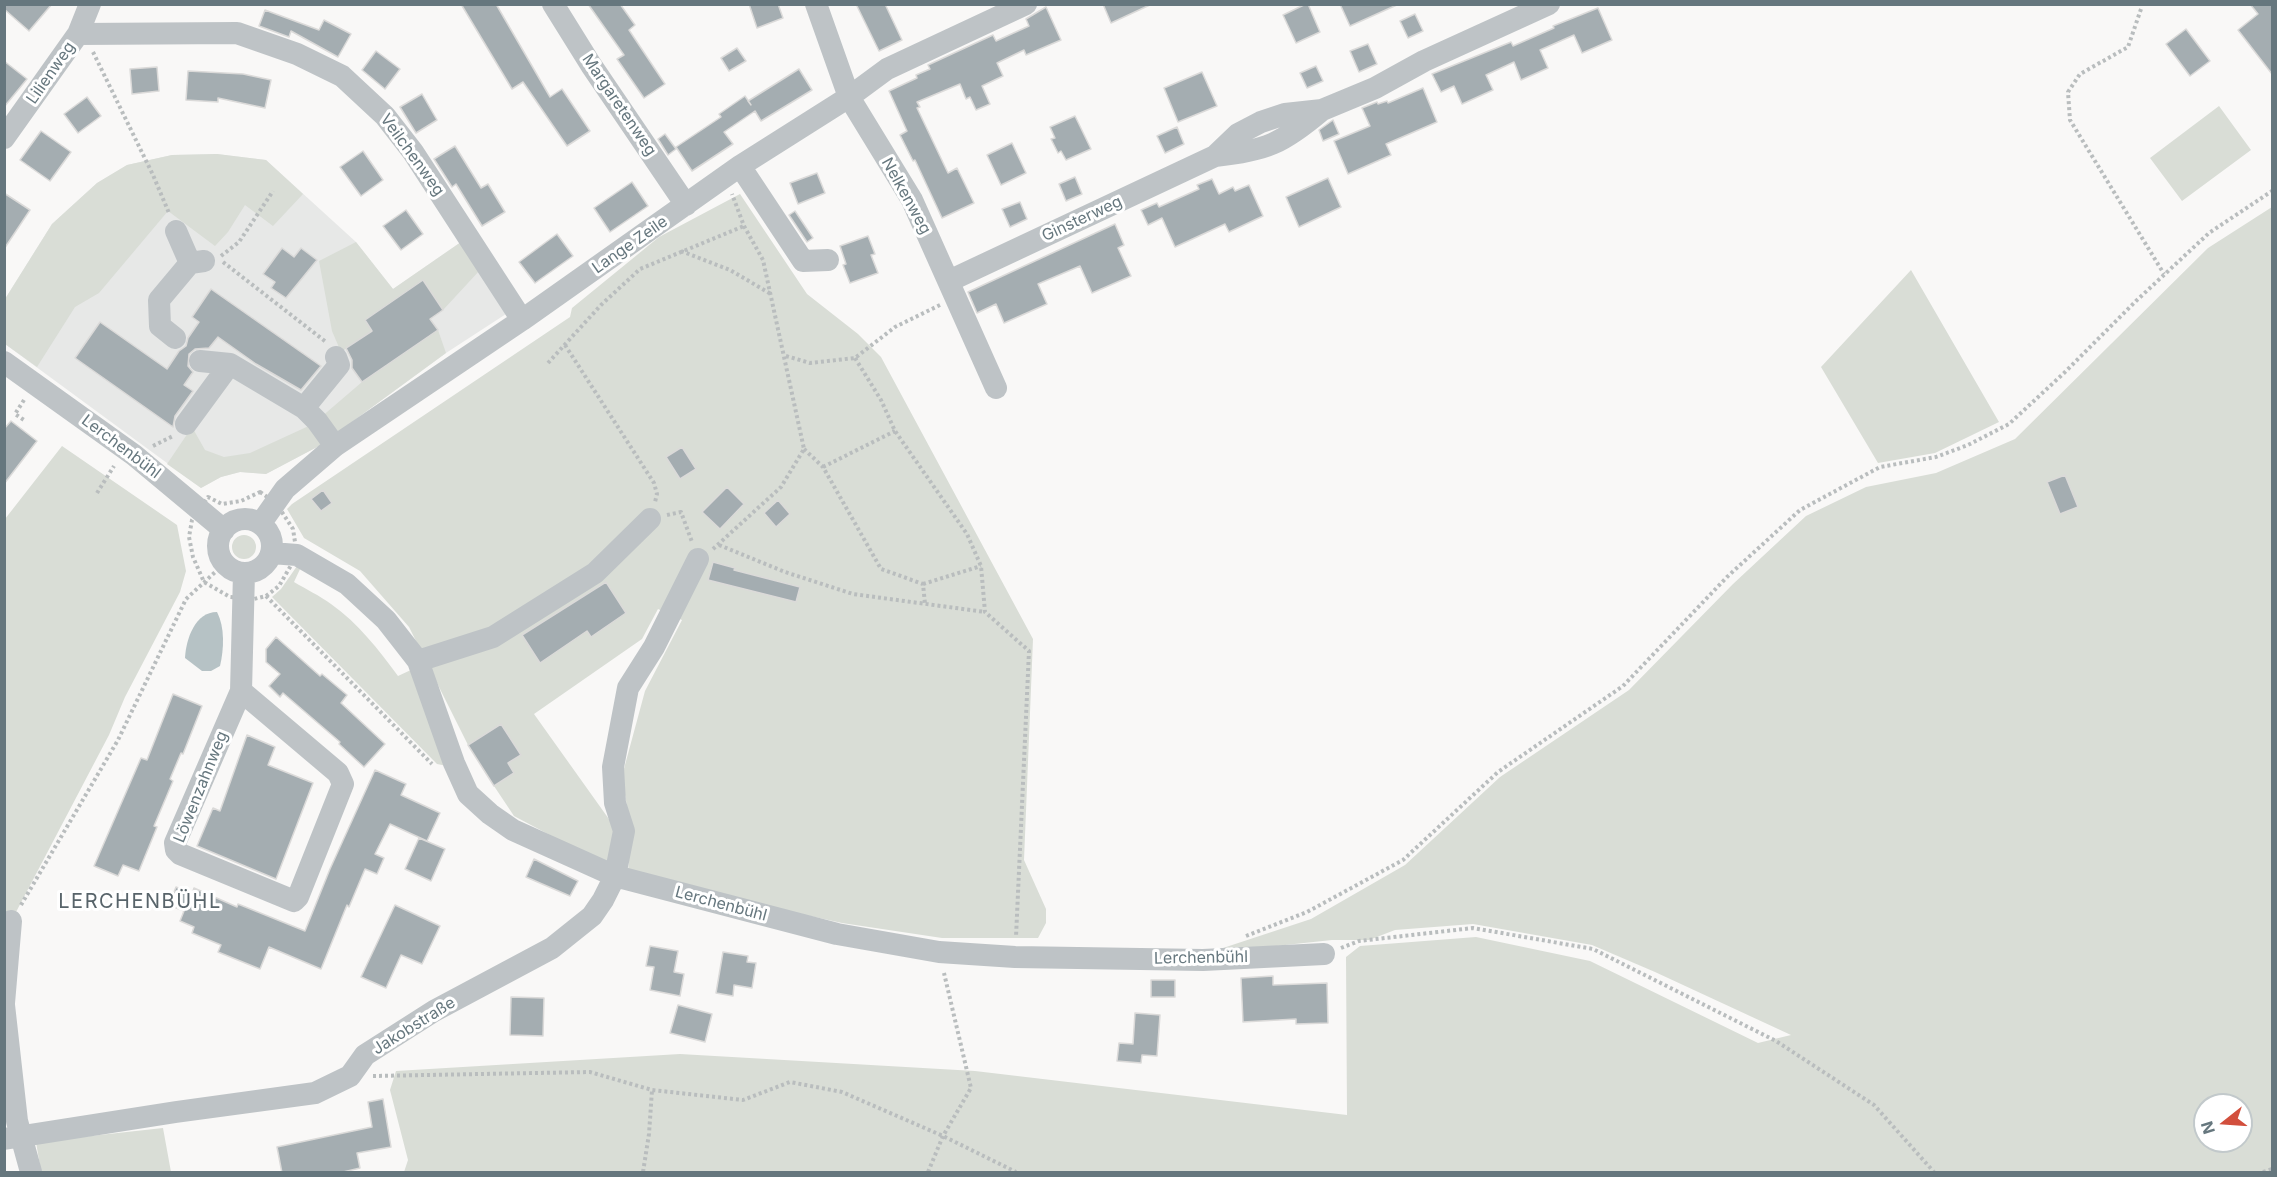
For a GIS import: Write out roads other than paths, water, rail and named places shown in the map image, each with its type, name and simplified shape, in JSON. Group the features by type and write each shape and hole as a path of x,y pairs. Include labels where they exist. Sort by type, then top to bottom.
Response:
{"street":[{"name":"Lilienweg","path":"4,138 78,34 90,4"},
{"name":"Margaretenweg","path":"554,4 591,65 686,205"},
{"name":"Nelkenweg","path":"816,4 849,97 912,200 996,388"},
{"name":"Lange Zeile","path":"261,524 285,489 335,446 522,320 733,171 849,97 887,69 1026,4"},
{"name":"Ginsterweg","path":"953,289 1215,156 1238,134 1261,122 1285,114 1322,110 1375,88 1424,61 1548,4"},
{"name":"Veilchenweg","path":"78,34 237,33 297,54 342,76 385,116 413,152 522,320"},
{"path":"733,171 803,261 828,260"},
{"path":"175,338 160,326 159,300 197,262 176,231"},
{"path":"304,408 339,365 336,357"},
{"path":"200,361 230,364 304,408 317,421 335,446"},
{"path":"186,424 230,364"},
{"name":"Lerchenbühl","path":"9,366 134,455 224,530"},
{"path":"241,519 251,519 261,524 271,536 272,553 261,568 235,568 220,555 219,547 224,530 231,523 241,519"},
{"path":"418,661 493,638 595,573 650,519"},
{"name":"Lerchenbühl","path":"272,553 297,555 347,584 386,620 418,661 454,763 468,794 490,814 513,830 615,876 837,934 939,952 1015,957 1203,960 1324,954"},
{"name":"Jakobstraße","path":"13,1138 315,1093 350,1076 365,1055 424,1018 552,948 592,916 615,876 624,831 615,802 613,767 628,688 654,648 698,558"},
{"name":"Löwenzahnweg","path":"235,568 241,691 175,843 176,850 180,854 294,901 343,784 338,773 241,691"},
{"path":"11,921 4,1004 17,1121 13,1138 31,1173"}],"district":[{"name":"LERCHENBÜHL","path":"140,902"}]}
